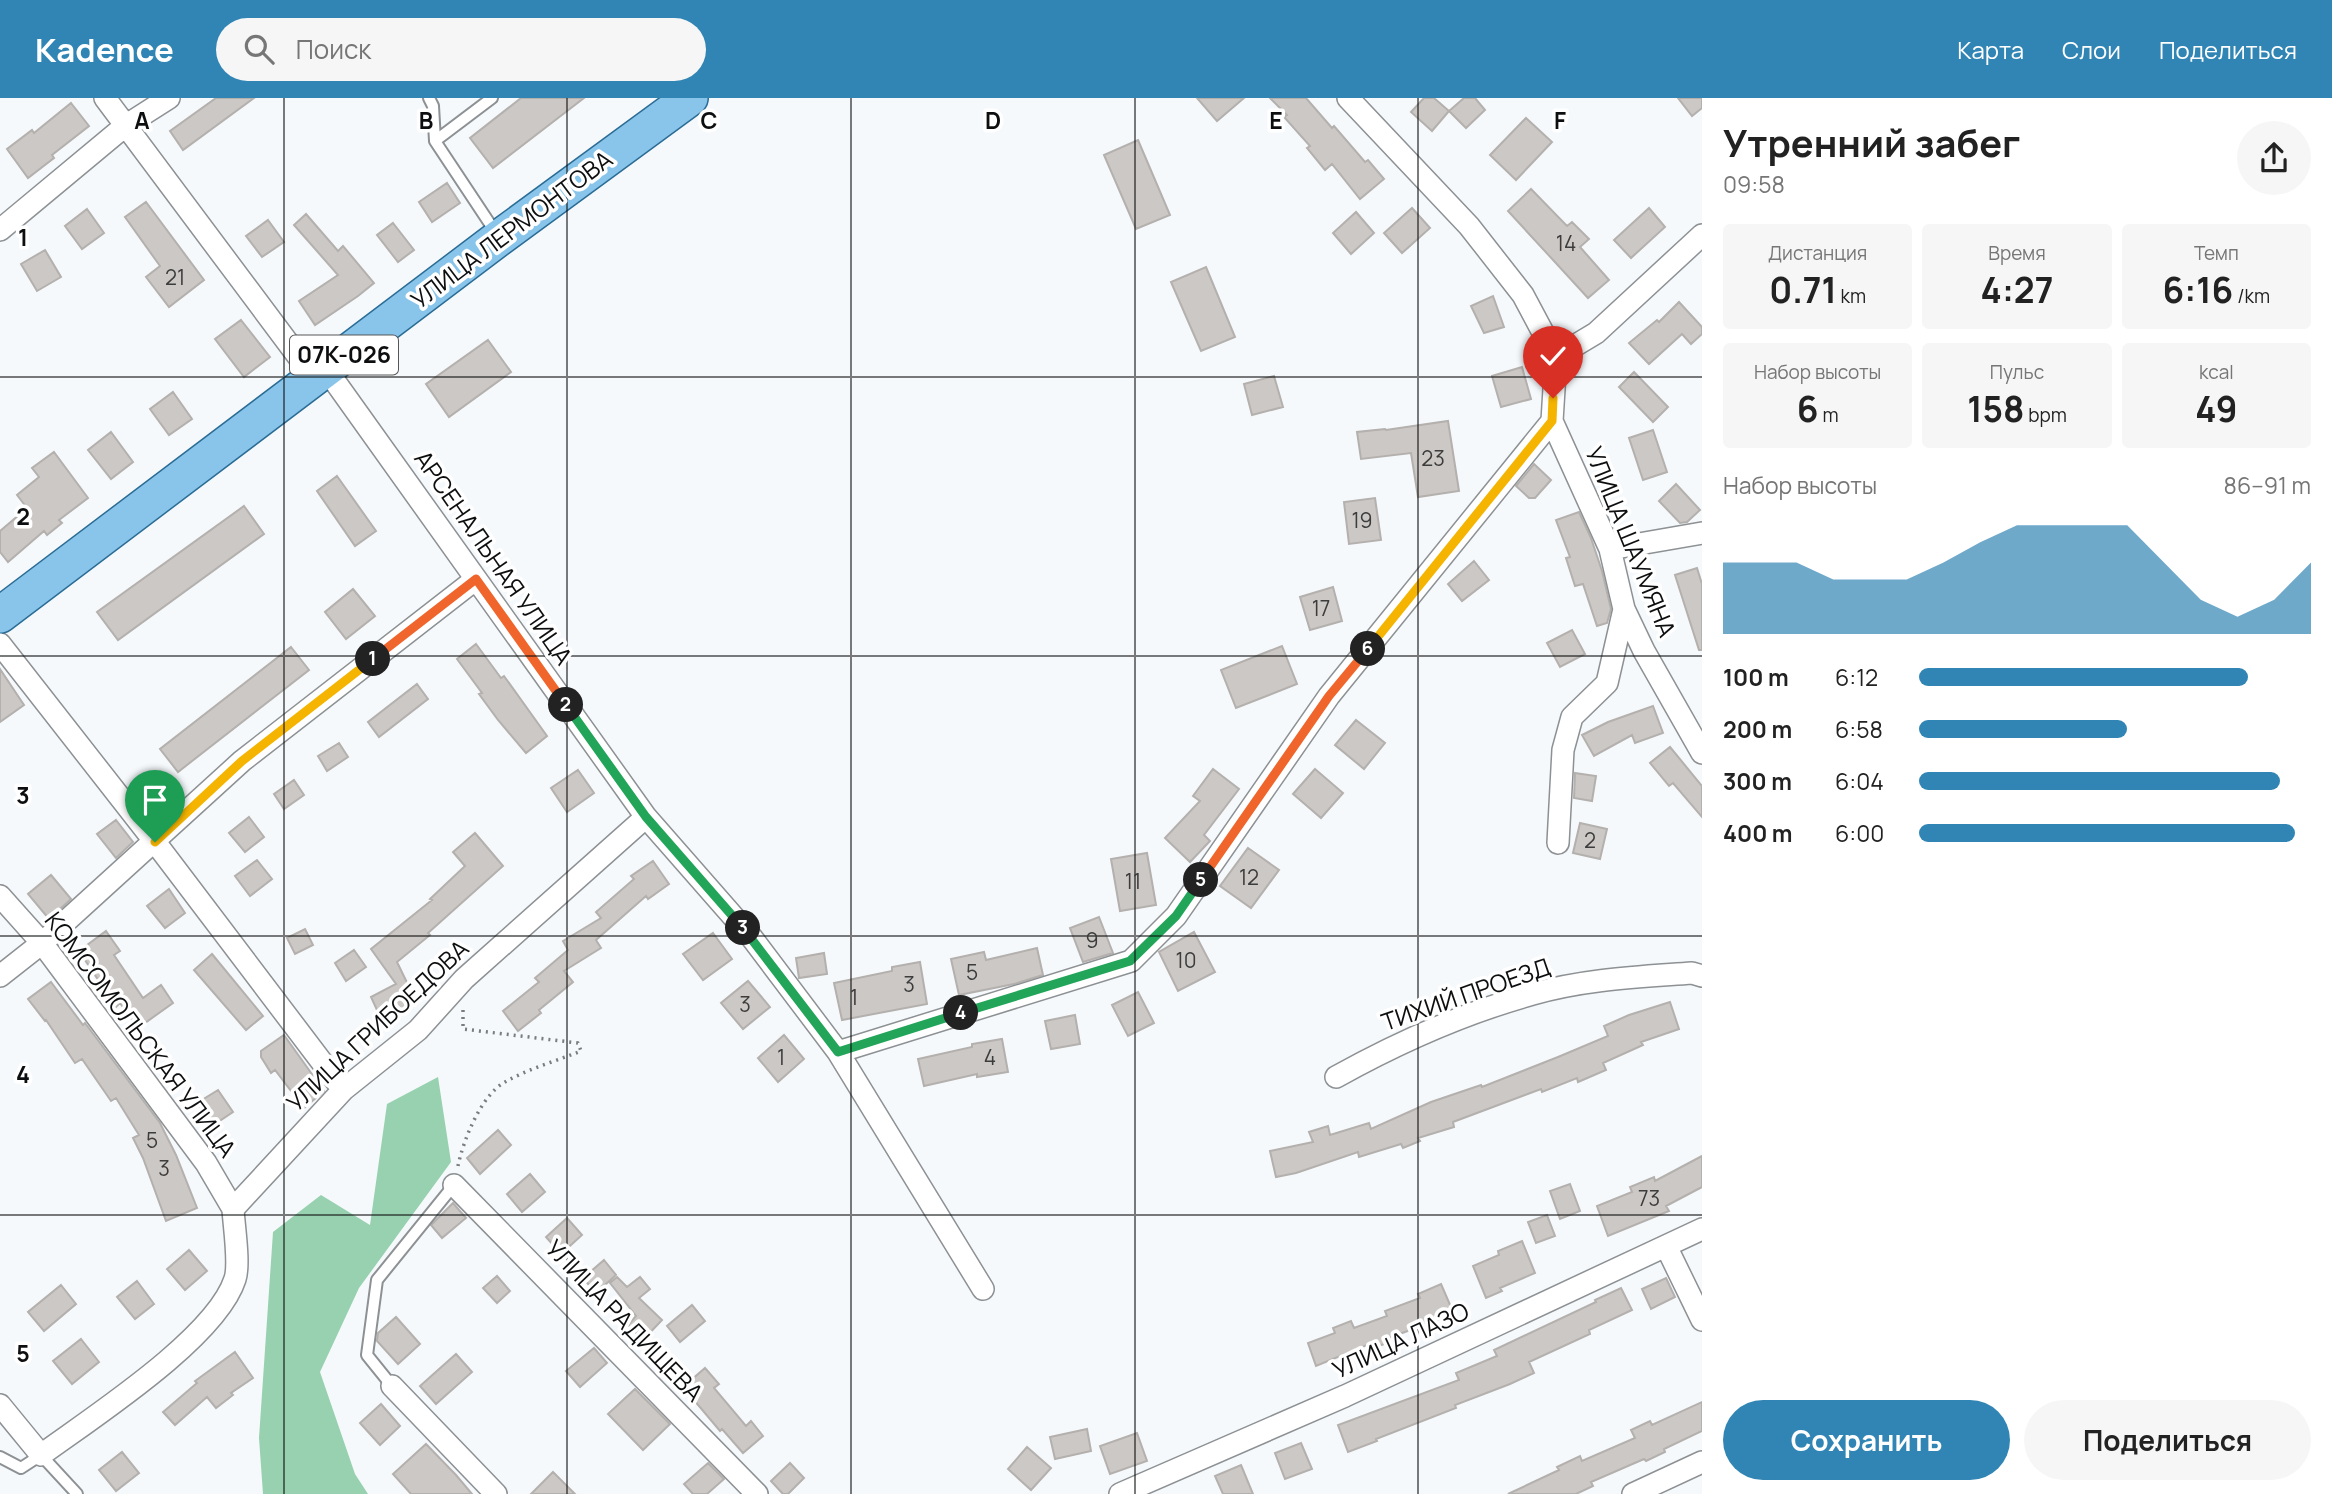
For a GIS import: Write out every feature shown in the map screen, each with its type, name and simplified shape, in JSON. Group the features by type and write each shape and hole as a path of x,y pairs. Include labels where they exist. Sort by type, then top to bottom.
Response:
{"main road":[{"name":"УЛИЦА ЛЕРМОНТОВА","path":"0,615 499,238 690,98"}],"street":[{"name":"АРСЕНАЛЬНАЯ УЛИЦА","path":"105,98 476,579 646,817 752,938 838,1052 984,1289"},
{"path":"0,230 125,126 169,98"},
{"path":"838,1052 1130,961 1176,916 1329,696 1552,421 1556,357 1523,295 1459,216 1349,98"},
{"path":"1556,357 1596,333 1702,235"},
{"name":"УЛИЦА ШАУМЯНА","path":"1552,421 1610,549 1625,609 1644,651 1702,753"},
{"path":"1610,549 1702,533"},
{"path":"0,976 155,842 242,761 476,579"},
{"path":"1558,843 1563,750 1572,717 1607,683 1625,609"},
{"path":"0,643 155,842 342,1090"},
{"name":"УЛИЦА ГРИБОЕДОВА","path":"233,1209 342,1090 418,1030 464,979 646,817"},
{"name":"КОМСОМОЛЬСКАЯ УЛИЦА","path":"0,896 41,943 206,1163 233,1209"},
{"name":"ТИХИЙ ПРОЕЗД","path":"1336,1077 1425,1032 1534,993 1607,980 1692,973 1702,976"},
{"name":"УЛИЦА РАДИЩЕВА","path":"454,1185 757,1494"},
{"path":"0,1405 41,1455 139,1384 195,1336 226,1301 236,1276 233,1209"},
{"name":"УЛИЦА ЛАЗО","path":"1119,1494 1345,1396 1702,1229"},
{"path":"1666,1246 1702,1320"},
{"path":"392,1386 496,1494"},
{"path":"1633,1494 1702,1462"}],"lane":[{"path":"429,98 433,106 435,141 499,238"},
{"path":"435,141 492,98"},
{"path":"392,1386 368,1355 377,1280 454,1185"},
{"path":"0,1457 20,1468 41,1455 78,1494"}],"path":[{"path":"462,1146 485,1101 502,1083 581,1051 578,1043 463,1029"}],"green space":[{"path":"438,1077 451,1162 359,1288 320,1372 355,1474 368,1494 263,1494 259,1438 273,1232 321,1195 370,1225 387,1104"}],"building":[{"path":"216,98 254,98 183,150 170,131"},
{"path":"521,98 584,98 493,168 470,138"},
{"path":"1197,98 1244,98 1217,121"},
{"path":"1270,98 1306,98 1384,179 1360,199 1332,164 1325,170 1307,148 1310,146 1284,117 1287,115"},
{"path":"1424,98 1434,98 1449,111 1432,131 1411,112"},
{"path":"1464,98 1475,98 1485,110 1466,128 1449,111"},
{"path":"1678,98 1702,98 1702,108 1692,116"},
{"path":"71,103 89,126 28,178 7,149 32,130 34,133"},
{"path":"1526,118 1552,142 1516,180 1490,155"},
{"path":"1138,140 1170,215 1136,229 1104,155"},
{"path":"447,183 460,203 432,222 419,202"},
{"path":"1531,189 1567,226 1572,222 1589,239 1580,247 1609,280 1588,298 1508,211"},
{"path":"146,202 204,280 169,307 146,277 160,266 125,217"},
{"path":"1412,208 1430,228 1402,253 1384,233"},
{"path":"1649,208 1665,227 1631,258 1614,240"},
{"path":"87,209 104,233 82,249 65,226"},
{"path":"1356,212 1374,233 1351,254 1333,233"},
{"path":"306,214 338,251 343,246 374,283 315,325 299,301 338,275 294,225"},
{"path":"268,220 284,242 262,257 246,236"},
{"path":"393,223 414,250 398,262 377,235"},
{"path":"45,250 61,277 37,291 21,264"},
{"path":"1206,267 1235,337 1201,351 1171,282"},
{"path":"1493,296 1504,327 1484,333 1471,306"},
{"path":"1679,302 1702,327 1702,334 1691,344 1682,334 1649,364 1629,343 1657,320 1659,322"},
{"path":"241,320 270,357 244,377 215,339"},
{"path":"488,340 511,372 449,417 426,384"},
{"path":"1522,367 1531,399 1501,407 1492,376"},
{"path":"1634,372 1668,407 1653,422 1619,387"},
{"path":"1274,376 1283,407 1252,415 1244,384"},
{"path":"173,392 192,419 169,435 150,409"},
{"path":"1448,421 1459,491 1418,497 1411,453 1361,459 1357,432"},
{"path":"1653,430 1667,472 1643,480 1629,438"},
{"path":"111,432 133,462 111,479 88,450"},
{"path":"54,452 88,498 59,520 62,523 47,535 44,531 8,562 0,552 0,531 27,508 17,495 39,477 32,468"},
{"path":"1534,464 1551,480 1535,498 1529,498 1516,486"},
{"path":"337,476 376,531 355,546 317,491"},
{"path":"1676,484 1700,510 1687,522 1680,523 1659,501"},
{"path":"1375,498 1381,540 1349,544 1344,502"},
{"path":"244,506 264,534 118,640 97,612"},
{"path":"1579,512 1602,571 1611,609 1607,623 1597,626 1583,584 1575,586 1566,558 1570,557 1556,520"},
{"path":"1474,561 1489,580 1462,601 1448,584"},
{"path":"1697,568 1702,584 1702,650 1699,650 1675,575"},
{"path":"1333,587 1342,621 1310,630 1300,597"},
{"path":"353,589 375,616 346,639 325,612"},
{"path":"1572,630 1585,654 1560,667 1547,643"},
{"path":"476,644 501,678 504,676 547,736 526,753 498,720 457,659"},
{"path":"1282,646 1297,684 1236,708 1221,670"},
{"path":"291,647 309,670 178,772 160,749"},
{"path":"0,669 24,705 0,722"},
{"path":"417,684 428,699 379,737 368,722"},
{"path":"1653,706 1663,733 1635,743 1632,735 1594,756 1582,735 1608,722"},
{"path":"1356,720 1385,743 1364,769 1335,745"},
{"path":"339,743 348,757 327,771 318,756"},
{"path":"1670,747 1702,786 1702,817 1673,783 1669,786 1650,763"},
{"path":"1213,769 1239,789 1204,835 1210,841 1190,862 1165,838 1200,801 1193,796"},
{"path":"1315,769 1343,793 1321,818 1293,794"},
{"path":"578,770 594,793 567,812 551,788"},
{"path":"1575,773 1596,776 1592,801 1574,798"},
{"path":"294,780 304,795 284,809 274,794"},
{"path":"249,817 264,837 245,852 229,833"},
{"path":"116,820 133,842 116,858 97,834"},
{"path":"1580,823 1607,829 1600,859 1573,853"},
{"path":"475,833 503,866 428,933 430,935 397,962 417,1003 382,1021 371,997 396,984 371,949 432,900 430,899 465,866 453,852"},
{"path":"1248,848 1279,870 1251,908 1220,886"},
{"path":"1147,853 1156,905 1120,911 1111,859"},
{"path":"257,860 272,879 250,896 235,876"},
{"path":"653,861 669,884 648,899 646,896 596,940 601,948 564,971 573,982 518,1031 503,1011 539,982 535,978 568,950 563,941 601,918 596,912 634,879 631,876"},
{"path":"51,875 71,899 49,919 28,894"},
{"path":"169,889 185,913 165,928 147,906"},
{"path":"1099,917 1113,953 1083,962 1070,928"},
{"path":"305,929 313,945 295,954 287,938"},
{"path":"106,931 120,951 114,955 143,998 161,985 173,1003 138,1028 120,1003 116,1007 79,951"},
{"path":"1194,932 1215,972 1178,991 1159,952"},
{"path":"713,933 732,959 703,980 683,954"},
{"path":"1037,948 1043,975 959,995 951,959 984,952 986,960"},
{"path":"354,950 366,967 346,981 335,963"},
{"path":"824,953 827,974 799,978 796,958"},
{"path":"212,954 263,1016 246,1030 194,970"},
{"path":"920,962 927,1004 842,1020 834,983 892,971 892,967"},
{"path":"748,981 770,1007 743,1029 721,1003"},
{"path":"51,982 160,1123 197,1208 166,1221 133,1138 139,1135 116,1098 111,1101 82,1059 75,1063 28,999"},
{"path":"1138,992 1154,1023 1128,1036 1112,1005"},
{"path":"1670,1002 1679,1029 1641,1042 1643,1045 1603,1063 1606,1070 1578,1082 1577,1078 1542,1092 1541,1089 1453,1122 1454,1127 1418,1138 1420,1141 1403,1148 1401,1144 1359,1157 1358,1152 1276,1177 1270,1151 1313,1142 1309,1132 1328,1126 1330,1135 1369,1123 1371,1129 1431,1102 1481,1085 1482,1087 1608,1036 1604,1026"},
{"path":"1075,1015 1080,1044 1051,1049 1045,1021"},
{"path":"284,1035 324,1091 304,1108 275,1070 271,1073 261,1057 261,1051"},
{"path":"784,1035 804,1059 778,1082 758,1058"},
{"path":"1002,1039 1008,1072 977,1077 977,1074 924,1086 918,1059"},
{"path":"218,1090 233,1112 212,1126 197,1103"},
{"path":"498,1130 511,1145 480,1174 467,1158"},
{"path":"1702,1156 1702,1187 1666,1206 1669,1211 1608,1236 1597,1206 1632,1192 1630,1187 1654,1177 1655,1181"},
{"path":"530,1174 545,1192 522,1212 507,1194"},
{"path":"1570,1184 1580,1211 1560,1219 1550,1191"},
{"path":"453,1203 466,1218 442,1238 431,1225"},
{"path":"1547,1215 1555,1236 1536,1243 1528,1222"},
{"path":"567,1218 582,1235 561,1254 546,1237"},
{"path":"1522,1241 1535,1273 1500,1288 1502,1291 1486,1298 1473,1266"},
{"path":"189,1250 207,1271 185,1290 167,1269"},
{"path":"604,1260 616,1275 596,1293 583,1278"},
{"path":"497,1276 510,1291 497,1303 483,1288"},
{"path":"617,1277 627,1287 640,1277 650,1289 639,1298 662,1320 643,1340 628,1325 636,1316 610,1283"},
{"path":"1666,1278 1675,1297 1651,1309 1642,1289"},
{"path":"137,1281 154,1304 135,1319 117,1297"},
{"path":"1441,1284 1454,1314 1386,1339 1387,1343 1369,1350 1367,1345 1316,1366 1308,1343 1335,1333 1333,1328 1351,1321 1354,1328 1387,1316 1385,1311 1420,1298 1418,1294"},
{"path":"61,1285 76,1304 44,1331 28,1312"},
{"path":"1621,1288 1632,1310 1589,1330 1590,1334 1529,1362 1534,1373 1348,1452 1338,1425 1459,1380 1456,1373 1497,1356 1494,1350"},
{"path":"692,1305 705,1321 680,1342 667,1326"},
{"path":"396,1317 420,1344 398,1364 377,1341 378,1333"},
{"path":"81,1339 99,1362 72,1384 53,1361"},
{"path":"594,1348 607,1363 580,1387 566,1371"},
{"path":"235,1352 253,1378 231,1393 233,1395 216,1408 207,1397 175,1425 163,1412 197,1383 195,1381"},
{"path":"456,1354 472,1372 436,1404 420,1386"},
{"path":"705,1368 719,1384 714,1388 746,1426 751,1421 763,1436 743,1453 722,1429 720,1431 683,1387"},
{"path":"635,1389 670,1424 643,1450 608,1414"},
{"path":"1702,1402 1702,1431 1664,1449 1665,1452 1591,1482 1593,1486 1576,1494 1508,1494 1559,1470 1557,1467 1580,1456 1582,1461 1635,1438 1631,1430 1650,1421 1652,1425"},
{"path":"381,1404 400,1426 380,1445 360,1423"},
{"path":"1087,1429 1091,1451 1055,1459 1050,1437"},
{"path":"1137,1433 1147,1461 1110,1474 1100,1446"},
{"path":"1301,1443 1312,1469 1285,1479 1275,1453"},
{"path":"426,1444 472,1494 411,1494 393,1474"},
{"path":"1027,1447 1051,1468 1031,1490 1008,1469"},
{"path":"122,1452 139,1473 116,1491 99,1470"},
{"path":"708,1463 724,1479 707,1494 693,1494 684,1484"},
{"path":"790,1463 804,1478 788,1494 783,1494 771,1481"},
{"path":"1241,1465 1253,1494 1223,1494 1215,1476"},
{"path":"553,1472 575,1494 531,1494"}],"route":[{"path":"155,842 242,761 476,579 646,817 752,938 838,1052 1130,961 1176,916 1329,696 1552,421 1553,398"}]}
